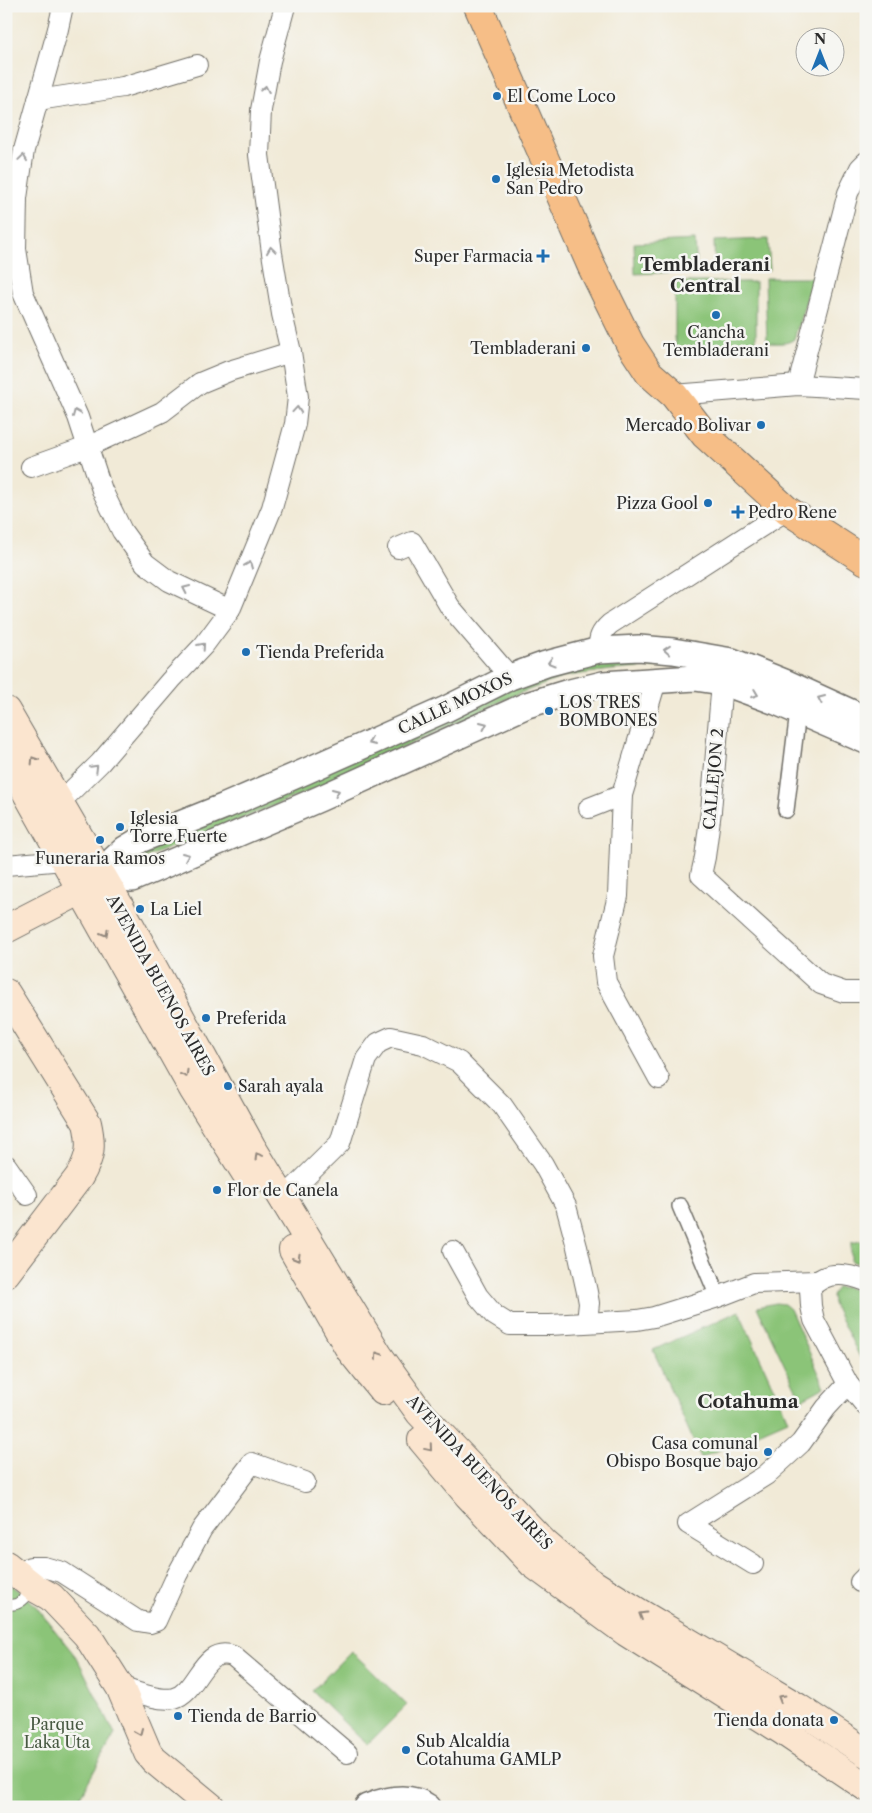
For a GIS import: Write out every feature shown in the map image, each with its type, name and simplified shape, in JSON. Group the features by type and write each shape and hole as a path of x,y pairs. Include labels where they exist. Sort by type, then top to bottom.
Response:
{"main road":[{"path":"478,6 591,265 630,344 649,373 674,395 705,435 787,510 866,561"},
{"name":"AVENIDA BUENOS AIRES","path":"6,711 51,811 64,860 97,882 194,1089 271,1212 350,1350 409,1425 468,1494 533,1564 626,1632 783,1731 866,1787"},
{"name":"AVENIDA BUENOS AIRES","path":"6,756 51,811 97,882 283,1199 379,1356 420,1413 545,1544 594,1584 797,1707 866,1754"},
{"path":"6,929 97,882"},
{"path":"6,993 87,1123 90,1137 90,1150 86,1164 79,1177 6,1273"},
{"path":"20,1576 51,1598 87,1635 120,1687 148,1753 211,1807"}],"street":[{"path":"63,6 24,150 17,198 16,250 23,293 78,417 102,490 122,531 145,563 169,581 230,610"},
{"path":"51,811 100,762 204,645 230,610 272,508 295,424 298,397 272,253 259,155 261,110 270,61 285,6"},
{"path":"38,100 123,87 197,66"},
{"path":"798,385 848,193 864,166"},
{"path":"31,467 87,447 162,412 200,383 229,371 291,352"},
{"path":"674,395 798,385 866,389"},
{"path":"598,650 598,642 602,631 610,624 787,510"},
{"path":"398,548 412,542 450,607 510,677"},
{"name":"CALLE MOXOS","path":"97,882 114,859 125,849 140,840 313,768 446,709 510,677 546,664 598,650 639,648 664,650 732,661 787,683 866,719"},
{"name":"CALLE MOXOS","path":"97,882 132,878 310,803 527,706 566,693 603,684 696,678 722,682 866,741"},
{"path":"656,681 622,795 618,896 603,956 606,982 659,1079"},
{"name":"CALLEJON 2","path":"722,682 706,857 701,875 821,984 844,992 866,992"},
{"path":"786,810 798,712"},
{"path":"589,808 622,795"},
{"path":"6,865 64,860"},
{"path":"283,1199 340,1143 366,1059 378,1043 392,1037 423,1044 459,1062 502,1105 543,1164 566,1206 573,1230 589,1303 586,1322"},
{"path":"6,1165 26,1195"},
{"path":"680,1206 718,1298"},
{"path":"453,1251 478,1296 494,1315 510,1324 620,1322 654,1317 718,1298 754,1283 816,1281 841,1274 866,1281"},
{"path":"816,1281 810,1289 814,1320 848,1384 866,1406"},
{"path":"754,1564 688,1524 766,1475 801,1443 826,1408 848,1384"},
{"path":"20,1576 30,1567 44,1567 62,1572 138,1622 150,1623 156,1621 176,1575 202,1530 252,1463 305,1482"},
{"path":"120,1687 172,1699 182,1695 211,1658 227,1654 233,1656 347,1753"},
{"path":"368,1807 389,1800 406,1798 423,1803 428,1807"}],"lane":[{"path":"6,1604 20,1603 20,1576"}],"green space":[{"path":"768,239 770,270 715,272 714,241"},
{"path":"695,240 697,271 635,274 634,243"},
{"path":"765,278 813,278 794,339 788,342 767,343"},
{"name":"Cancha Tembladerani","path":"675,282 756,282 756,347 675,347"},
{"path":"664,657 664,666 566,676 510,697 322,786 124,865 123,857 512,685 607,658"},
{"path":"866,1240 866,1266 851,1261 851,1243"},
{"path":"846,1287 866,1294 865,1367 833,1304 832,1295 837,1288"},
{"path":"776,1303 784,1304 790,1309 825,1387 801,1400 757,1307"},
{"path":"739,1311 788,1420 701,1458 653,1350"},
{"name":"Parque Laka Uta","path":"6,1582 34,1604 77,1658 115,1734 79,1798 92,1807 6,1807"},
{"path":"351,1651 407,1705 367,1745 312,1691"}],"place":[{"name":"El Come Loco","path":"497,96"},
{"name":"Iglesia Metodista San Pedro","path":"496,179"},
{"name":"Super Farmacia","path":"543,256"},
{"name":"Cancha Tembladerani","path":"716,315"},
{"name":"Tembladerani","path":"586,348"},
{"name":"Mercado Bolivar","path":"761,425"},
{"name":"Pizza Gool","path":"708,503"},
{"name":"Pedro Rene","path":"738,512"},
{"name":"Tienda Preferida","path":"246,652"},
{"name":"LOS TRES BOMBONES","path":"549,711"},
{"name":"Iglesia Torre Fuerte","path":"120,827"},
{"name":"Funeraria Ramos","path":"100,840"},
{"name":"La Liel","path":"140,909"},
{"name":"Preferida","path":"206,1018"},
{"name":"Sarah ayala","path":"228,1086"},
{"name":"Flor de Canela","path":"217,1190"},
{"name":"Casa comunal Obispo Bosque bajo","path":"768,1452"},
{"name":"Tienda de Barrio","path":"178,1716"},
{"name":"Tienda donata","path":"834,1720"},
{"name":"Sub Alcaldía Cotahuma GAMLP","path":"406,1750"}],"district":[{"name":"Tembladerani Central","path":"705,275"},
{"name":"Cotahuma","path":"748,1401"}]}
